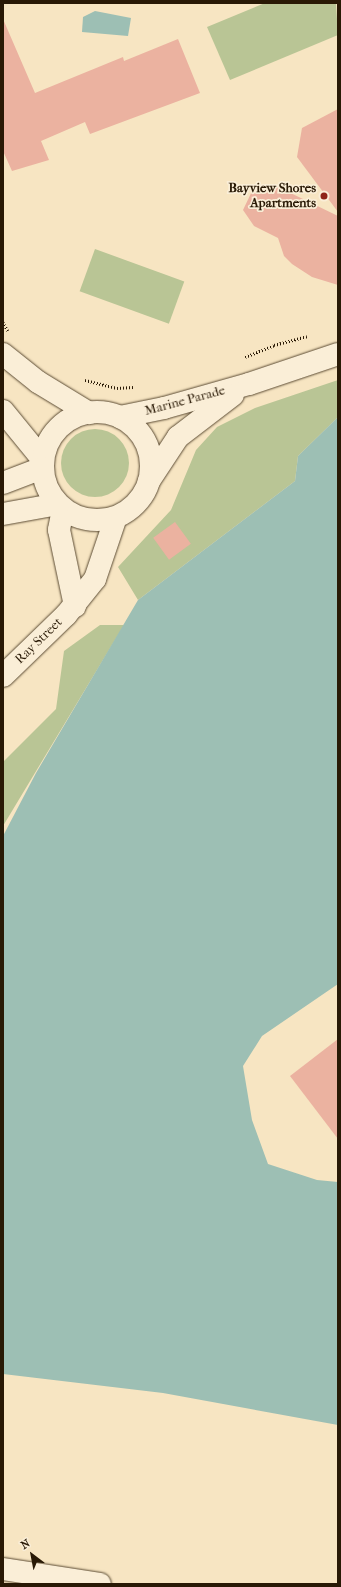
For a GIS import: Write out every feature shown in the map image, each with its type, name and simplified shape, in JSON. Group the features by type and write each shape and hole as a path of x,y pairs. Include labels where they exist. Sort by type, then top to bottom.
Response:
{"main road":[{"path":"3,354 38,382 89,413"},
{"name":"Marine Parade","path":"120,417 164,408 249,384 338,354"},
{"name":"Marine Parade","path":"148,483 178,437 211,409 249,384"},
{"path":"3,411 42,464 46,486 60,507 88,520 116,517 136,504 148,483 151,461 146,442 135,428 120,417 104,412 89,413 75,416 53,433 42,464 3,483"},
{"path":"3,514 60,507"},
{"path":"60,507 59,530 75,606"},
{"name":"Ray Street","path":"3,676 75,606 95,579 116,517"},
{"path":"3,1569 100,1584"}],"path":[{"path":"3,322 10,333"},
{"path":"238,360 274,345 310,335"},
{"path":"79,378 117,388 138,387"}],"green space":[{"path":"265,3 336,3 338,35 230,80 207,27"},
{"path":"95,249 184,281 169,324 80,291"},
{"path":"338,380 338,417 298,456 295,481 138,600 118,567 171,510 196,450 217,427 255,408"},
{"path":"95,429 108,432 119,439 126,450 129,463 126,476 119,487 108,494 95,497 82,494 71,487 64,476 61,463 64,450 71,439 82,432"},
{"path":"100,625 124,625 3,826 3,762 56,709 64,651"}],"water":[{"path":"95,11 131,18 128,36 82,32 83,17"},
{"path":"338,417 338,984 262,1036 243,1066 252,1120 268,1164 317,1180 338,1182 338,1425 163,1393 3,1374 3,836 36,773 138,600 295,481 298,456"}],"building":[{"path":"3,19 35,93 123,57 124,61 178,39 200,93 90,134 85,122 41,141 49,160 12,171 3,151"},
{"path":"338,109 338,212 297,157 302,128"},
{"path":"272,184 338,216 338,285 312,277 292,264 284,256 278,238 254,226 243,210 254,187"},
{"path":"175,522 191,544 169,560 153,538"},
{"path":"338,1039 338,1139 290,1076"}],"place":[{"name":"Bayview Shores Apartments","path":"324,196"}]}
